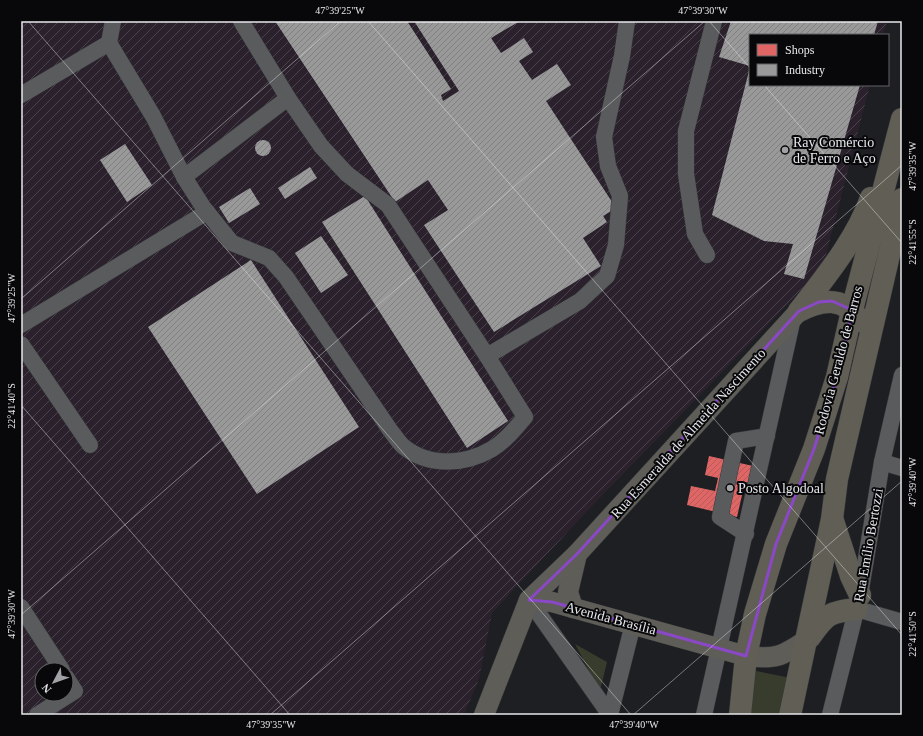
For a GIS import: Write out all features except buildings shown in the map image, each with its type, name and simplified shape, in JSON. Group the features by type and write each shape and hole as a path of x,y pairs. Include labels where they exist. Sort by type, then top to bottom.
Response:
{"highway":[{"path":"796,314 834,266 866,212 902,107"},
{"name":"Rodovia Geraldo de Barros","path":"740,715 746,656 755,614 776,544 814,449 836,377 902,119"},
{"name":"Rodovia Geraldo de Barros","path":"790,715 808,639 832,520 838,479 902,199"},
{"path":"796,314 820,302 832,302 844,305 852,310 860,321 862,334 838,479"},
{"path":"808,639 824,616 859,602 832,520"}],"main road":[{"name":"Rua Esmeralda de Almeida Nascimento","path":"529,600 577,554 796,314"},
{"name":"Rua Esmeralda de Almeida Nascimento","path":"573,608 568,592 577,554"},
{"name":"Avenida Brasília","path":"529,600 552,602 746,656 766,658 786,654 808,639"},
{"path":"484,715 529,600"}],"street":[{"path":"113,21 109,43 153,116 184,177 207,212 232,243 269,258 286,278 390,430 403,446 415,454 450,463 469,459 492,450 509,435 525,417 487,356 388,206 347,174 321,146 288,98 241,21"},
{"path":"487,356 580,301 607,276 616,245 620,196 608,166 604,137 622,56 627,21"},
{"path":"707,255 695,234 686,174 686,131 714,21"},
{"path":"21,108 27,91 109,43"},
{"path":"184,177 288,98"},
{"path":"21,325 207,212"},
{"path":"704,715 796,314"},
{"path":"21,344 90,445"},
{"name":"Rua Emílio Bertozzi","path":"830,715 859,602 882,462 902,374"},
{"path":"746,534 720,517 736,440 767,436"},
{"path":"882,462 902,468"},
{"path":"529,600 610,715"},
{"path":"859,602 902,622"},
{"path":"21,607 57,662"},
{"path":"610,715 633,624"},
{"path":"37,715 58,702"}],"highlighted area":[{"path":"832,301 852,310 837,377 814,449 776,544 746,656 552,602 529,600 577,554 799,311 819,302"}],"shaded area":[{"path":"887,21 883,34 749,34 749,86 870,86 825,259 795,297 591,507 492,613 479,679 464,715 21,715 21,22"}],"green space":[{"path":"575,644 607,662 600,691"},
{"path":"751,670 791,678 780,715 750,715"}],"place":[{"name":"Ray Comércio de Ferro e Aço","path":"785,150"},
{"name":"Posto Algodoal","path":"730,488"}]}
